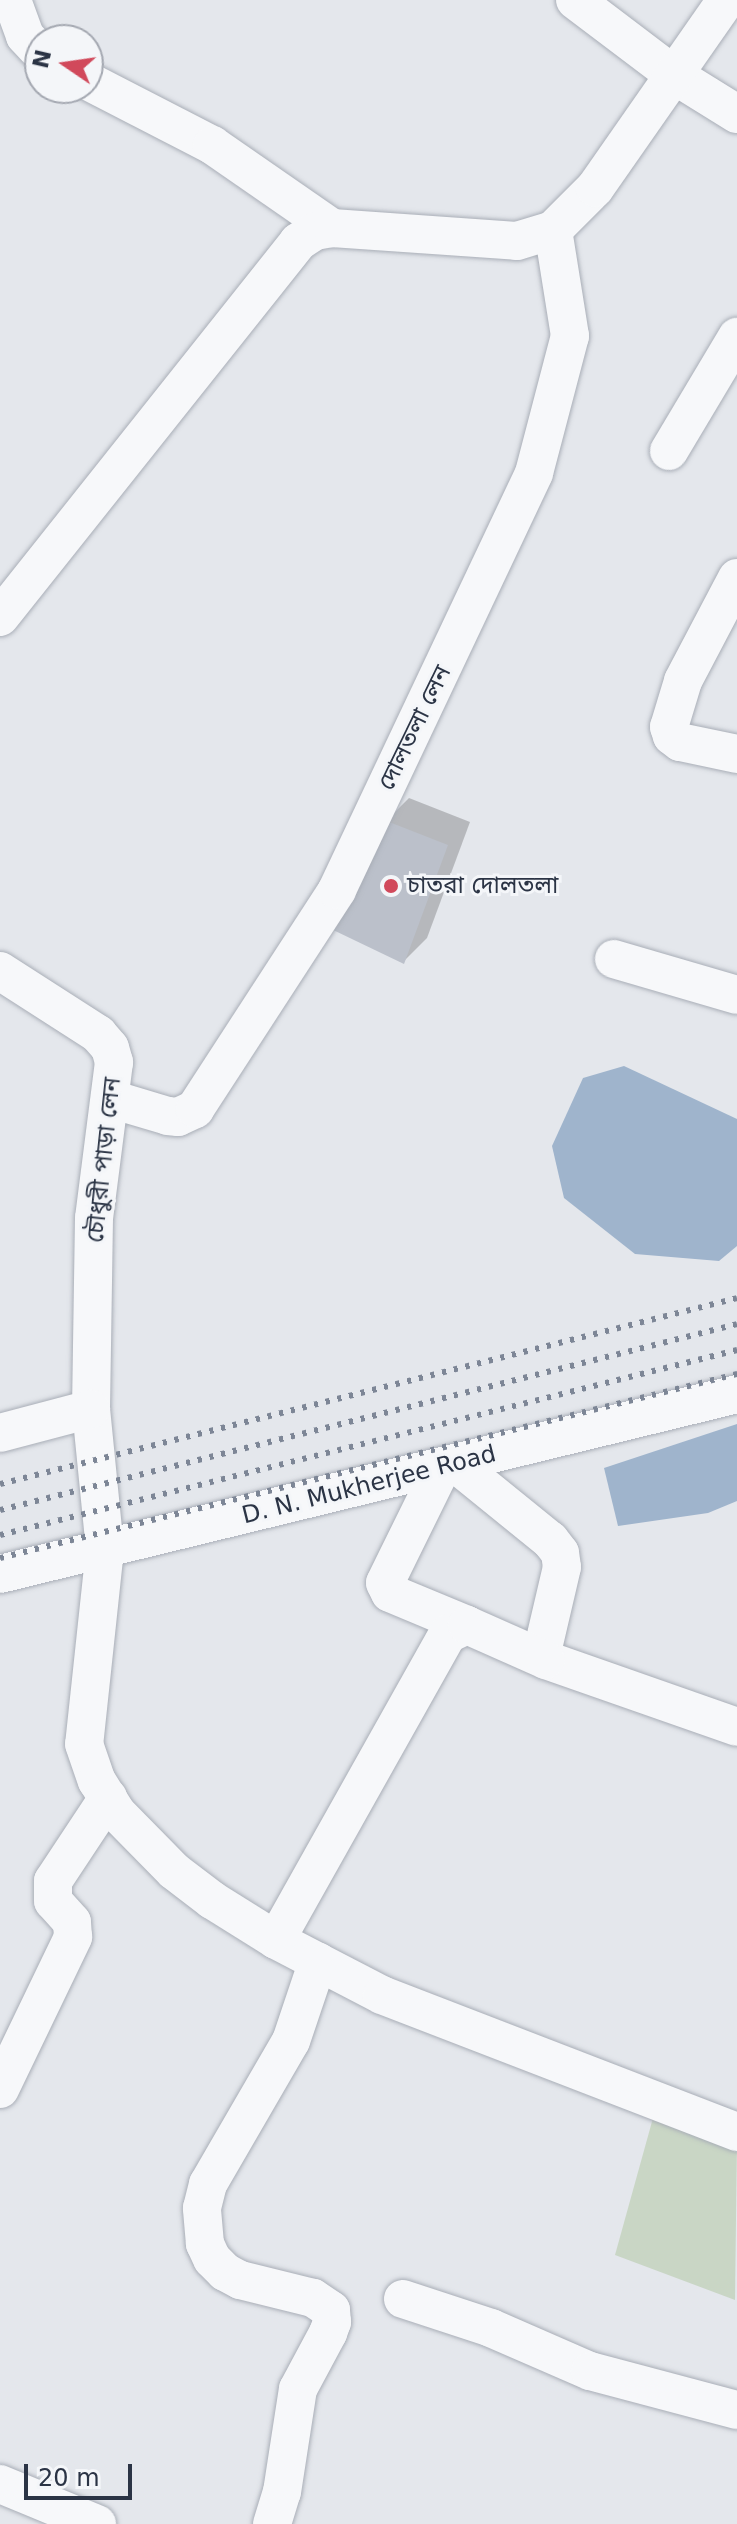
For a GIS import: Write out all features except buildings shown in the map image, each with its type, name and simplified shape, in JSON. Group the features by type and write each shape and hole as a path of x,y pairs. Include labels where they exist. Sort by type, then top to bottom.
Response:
{"street":[{"path":"12,0 24,33"},
{"path":"575,0 674,75 737,114"},
{"path":"0,617 279,262 315,231 332,228 517,241 553,230 595,188 726,0"},
{"path":"104,89 212,145 332,228"},
{"name":"দোলতলা লেন","path":"111,1099 168,1116 178,1117 195,1109 337,890 534,473 570,336 553,230"},
{"path":"669,451 737,337"},
{"path":"737,578 683,681 669,727 672,736 680,742 737,754"},
{"path":"614,959 737,995"},
{"name":"চৌধুরী পাড়া লেন","path":"0,971 105,1040 114,1062 95,1198 91,1409 105,1549 84,1744 89,1765 108,1798 143,1843 174,1871 276,1940 417,2011 737,2132"},
{"name":"D. N. Mukherjee Road","path":"0,1574 737,1394"},
{"path":"0,1433 91,1409"},
{"path":"546,1660 543,1648 562,1567 560,1553 550,1540 449,1465 385,1583 390,1593 546,1660 737,1727"},
{"path":"276,1940 448,1634 467,1625"},
{"path":"0,2089 73,1937 72,1922 53,1901 53,1881 108,1798"},
{"path":"272,2524 282,2492 298,2389 328,2333 332,2322 331,2310 313,2298 240,2280 225,2272 205,2244 202,2208 208,2184 291,2041 318,1961"},
{"path":"403,2299 491,2328 590,2371 737,2410"},
{"path":"0,2484 97,2524"}],"green space":[{"path":"653,2118 737,2139 735,2300 615,2255"}],"water":[{"path":"624,1066 737,1119 737,1246 719,1261 635,1254 564,1198 552,1146 583,1078"},
{"path":"737,1424 737,1501 708,1513 618,1526 604,1468"}],"railway":[{"path":"0,1484 737,1298"},
{"path":"0,1510 737,1324"},
{"path":"0,1535 737,1350"},
{"path":"0,1558 737,1374"}],"place":[{"name":"চাতরা দোলতলা","path":"391,886"}]}
